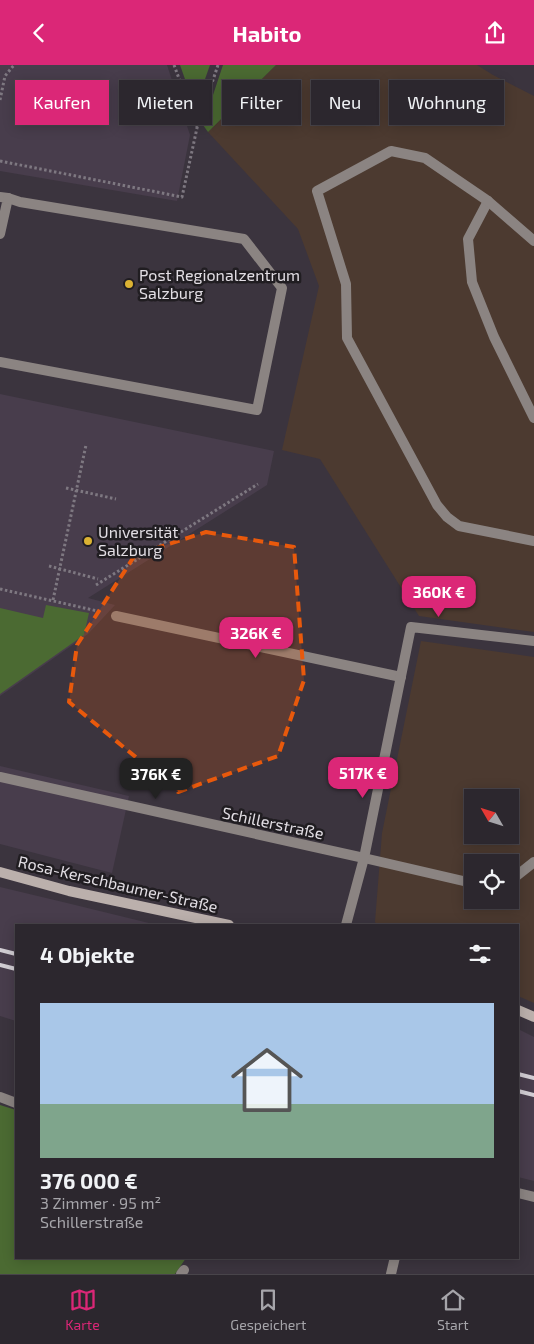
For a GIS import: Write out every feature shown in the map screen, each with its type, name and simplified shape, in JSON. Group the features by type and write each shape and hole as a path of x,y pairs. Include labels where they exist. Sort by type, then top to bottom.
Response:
{"main road":[{"name":"Rosa-Kerschbaumer-Straße","path":"0,872 69,891 224,924"},
{"path":"519,1010 534,1017"}],"street":[{"path":"534,241 488,201 425,158 391,151 317,191 346,285 346,338 437,505 447,517 460,526 534,541"},
{"path":"0,233 4,198 244,239 282,289 257,410 0,362"},
{"path":"488,201 468,239 472,282 494,337 534,418"},
{"path":"116,616 401,677"},
{"path":"346,924 364,859 410,627 534,641"},
{"name":"Schillerstraße","path":"0,777 464,881"},
{"path":"519,874 534,862"},
{"path":"0,1097 15,1103"},
{"path":"519,1193 534,1197"},
{"path":"391,1274 395,1259"}],"path":[{"path":"0,100 5,76 14,65"},
{"path":"174,65 197,128"},
{"path":"0,161 182,197 197,128 218,65"},
{"path":"53,601 86,445"},
{"path":"96,585 258,484"},
{"path":"66,488 116,499"},
{"path":"49,566 98,579"},
{"path":"0,589 116,616"}],"highlighted area":[{"path":"206,532 294,547 304,680 278,756 178,792 69,702 77,645 135,555"}],"shaded area":[{"path":"0,65 167,65 172,80 119,80 119,125 187,125 190,135 177,201 0,171"},
{"path":"276,65 477,65 503,80 389,80 389,125 504,125 504,81 534,96 534,632 419,616 320,459 282,450 319,286 298,229 208,132 222,118 222,125 301,125 301,80 261,80"},
{"name":"Universität Salzburg","path":"0,394 274,451 267,485 88,598 115,605 88,634 0,696"},
{"path":"421,641 534,657 534,1003 519,996 519,924 376,924 382,833"},
{"path":"0,766 129,796 112,873 0,844"},
{"path":"0,887 153,924 15,924 15,1021 0,1016"},
{"path":"519,1030 534,1037 534,1181 519,1177"}],"green space":[{"path":"180,65 210,65 205,80 185,80"},
{"path":"223,65 276,65 261,80 222,80 222,118 208,132 203,125 212,125 212,98"},
{"path":"46,605 89,613 84,635 0,694 0,608 43,618"},
{"path":"0,1105 15,1110 15,1259 185,1259 175,1274 0,1274"}],"railway":[{"path":"0,950 15,954"},
{"path":"0,965 15,969"},
{"path":"519,1074 534,1078"},
{"path":"519,1091 534,1095"}],"place":[{"name":"Post Regionalzentrum Salzburg","path":"129,284"},
{"name":"Universität Salzburg","path":"88,541"}]}
